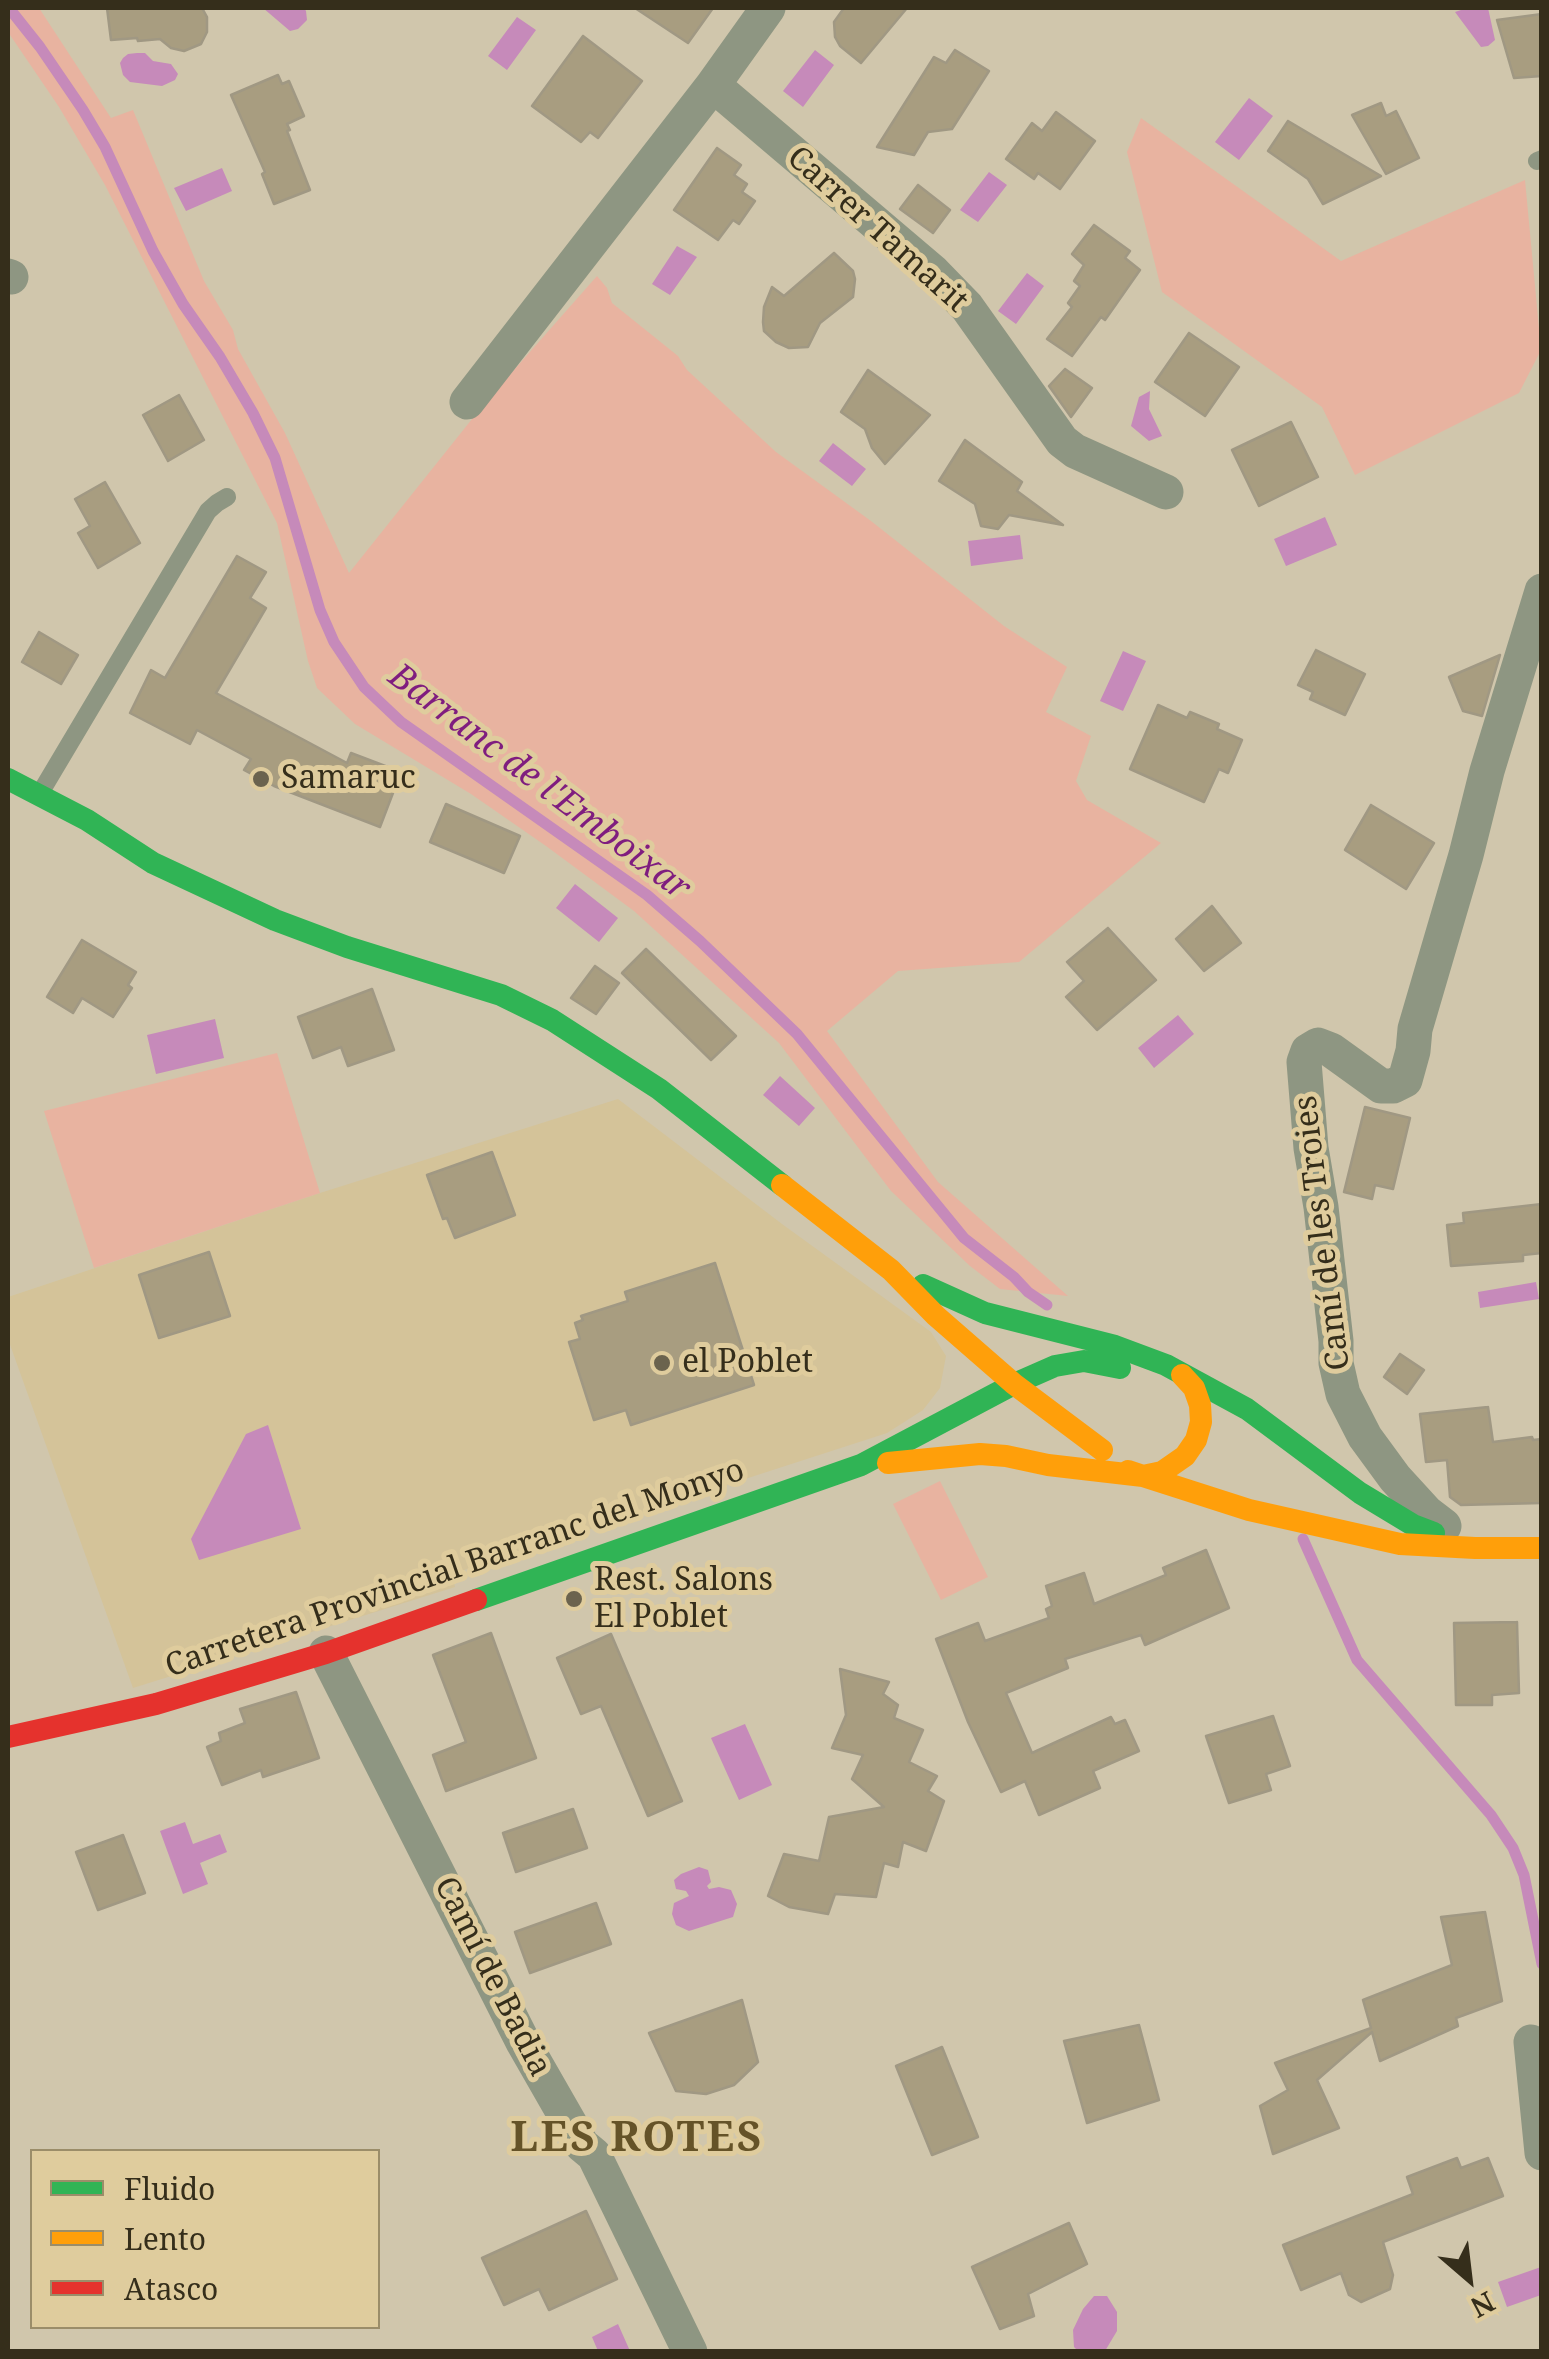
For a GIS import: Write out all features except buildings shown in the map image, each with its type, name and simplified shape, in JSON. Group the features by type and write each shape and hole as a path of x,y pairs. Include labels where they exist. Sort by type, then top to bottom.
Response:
{"street":[{"path":"467,402 713,85 768,8"},
{"name":"Carrer Tamarit","path":"713,85 932,272 967,307 1062,441 1075,452 1166,492"},
{"name":"Camí de les Troies","path":"1483,1548 1427,1513 1395,1478 1365,1436 1343,1394 1336,1363 1304,1062 1308,1052 1318,1046 1331,1050 1381,1086 1405,1080 1415,1029 1541,592"},
{"path":"8,780 87,820 153,862 275,920 500,995 552,1020 659,1089 891,1270 936,1316 1014,1384 1102,1450"},
{"path":"891,1270 985,1313 1117,1357 1159,1362 1247,1409 1360,1493 1413,1525 1483,1548"},
{"path":"1103,1386 1117,1357"},
{"name":"Carretera Provincial Barranc del Monyo","path":"8,1737 156,1704 326,1652 862,1465 1055,1366 1117,1357"},
{"path":"1143,1476 1171,1467 1196,1440 1200,1405 1194,1388 1182,1374"},
{"path":"1090,1416 1093,1434 1102,1450 1128,1472 1249,1510 1400,1544 1542,1548"},
{"name":"Carretera Provincial Barranc del Monyo","path":"862,1465 993,1455 1143,1476"},
{"name":"Camí de Badia","path":"326,1652 523,2042 582,2145 594,2154 690,2352"},
{"path":"1531,2042 1542,2153"}],"lane":[{"path":"39,795 208,512 227,497"}],"shaded area":[{"path":"8,8 39,8 111,118 133,110 204,281 285,433 349,573 484,404 597,276 612,303 678,356 687,370 776,452 1004,626 1067,667 1046,712 1091,736 1076,781 1087,800 1161,843 1019,962 898,971 827,1031 938,1182 1068,1296 1000,1289 970,1266 891,1191 779,1043 634,911 471,794 355,724 317,688 277,523 105,185 8,32"},
{"path":"263,8 304,8 307,20 290,31"},
{"path":"1488,8 1495,40 1488,46 1481,47 1455,12"},
{"path":"517,17 536,30 507,70 488,56"},
{"path":"815,50 834,65 803,107 783,91"},
{"path":"145,53 153,61 171,64 178,74 175,80 162,86 130,82 120,63 128,54"},
{"path":"1249,98 1273,116 1239,160 1215,142"},
{"path":"1141,118 1341,261 1525,180 1541,350 1519,393 1355,475 1322,407 1162,292 1127,152"},
{"path":"222,168 232,191 186,211 174,188"},
{"path":"989,172 1007,185 978,222 960,210"},
{"path":"677,246 697,257 670,295 652,284"},
{"path":"1027,273 1044,286 1016,324 998,311"},
{"path":"1150,391 1149,409 1162,436 1149,441 1131,426 1139,397"},
{"path":"833,443 866,469 852,486 819,461"},
{"path":"1325,517 1337,545 1286,566 1274,539"},
{"path":"1020,535 1023,559 971,566 968,541"},
{"path":"1123,651 1146,661 1123,711 1100,701"},
{"path":"575,884 618,918 599,942 556,908"},
{"path":"1178,1015 1194,1034 1154,1068 1138,1048"},
{"path":"215,1019 224,1058 156,1074 147,1035"},
{"path":"277,1053 320,1193 94,1268 44,1111"},
{"path":"780,1076 815,1108 799,1126 763,1095"},
{"name":"el Poblet","path":"618,1099 931,1332 946,1356 940,1388 923,1410 887,1433 452,1574 455,1587 133,1688 8,1339 8,1297"},
{"path":"1536,1282 1539,1299 1480,1308 1478,1292"},
{"path":"268,1425 301,1529 199,1560 191,1539 246,1434"},
{"path":"940,1481 988,1577 941,1600 893,1504"},
{"path":"745,1724 772,1785 739,1800 711,1738"},
{"path":"185,1822 193,1844 220,1834 227,1852 200,1863 208,1884 183,1894 160,1831"},
{"path":"699,1867 708,1870 709,1889 731,1890 737,1904 733,1917 689,1931 676,1925 672,1914 674,1903 689,1896 676,1889 674,1880"},
{"path":"1541,2267 1541,2295 1507,2307 1498,2282"},
{"path":"1094,2296 1107,2296 1117,2312 1117,2331 1105,2351 1078,2351 1073,2330"},
{"path":"618,2324 630,2351 598,2351 592,2337"}],"waterway":[{"name":"Barranc de l'Emboixar","path":"9,8 83,110 105,147 153,251 253,413 275,458 320,610 334,642 364,687 401,722 647,895 700,941 797,1034 964,1238 1047,1305"},
{"path":"1303,1539 1357,1660 1491,1815 1513,1848 1524,1875 1542,1964"}],"traffic: fast":[{"path":"8,779 87,820 153,863 275,920 501,995 552,1020 659,1089 782,1185"},
{"path":"923,1285 985,1313 1115,1346 1166,1365 1247,1409 1360,1493 1434,1533"},
{"path":"476,1600 861,1465 1055,1366 1084,1361 1120,1368"}],"traffic: slow":[{"path":"782,1185 891,1270 936,1316 1014,1384 1102,1450"},
{"path":"1128,1471 1143,1476 1162,1472 1185,1456 1196,1440 1200,1405 1194,1388 1182,1375"},
{"path":"888,1463 980,1454 1006,1456 1143,1476 1249,1510 1400,1544 1542,1548"}],"traffic: jam":[{"path":"8,1737 156,1704 326,1653 476,1600"}],"place":[{"name":"Samaruc","path":"261,779"},
{"name":"el Poblet","path":"662,1363"},
{"name":"Rest. Salons El Poblet","path":"574,1599"}],"district":[{"name":"LES ROTES","path":"637,2139"}]}
